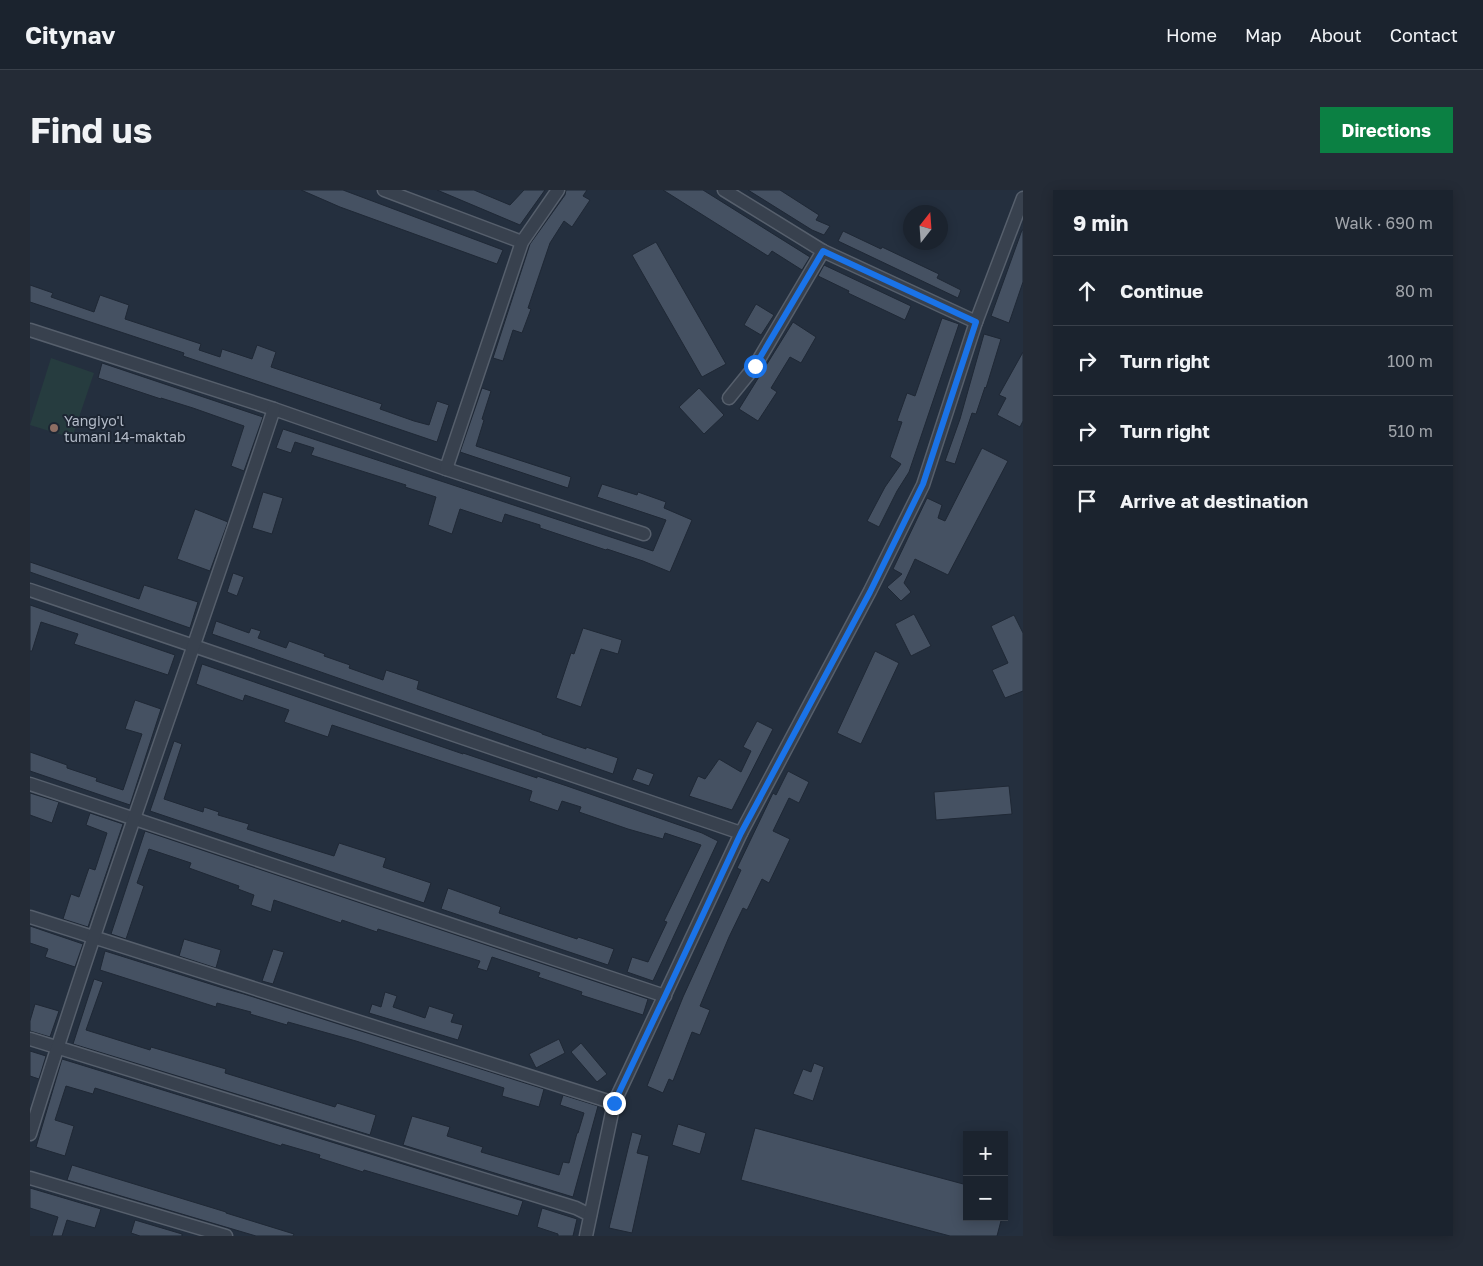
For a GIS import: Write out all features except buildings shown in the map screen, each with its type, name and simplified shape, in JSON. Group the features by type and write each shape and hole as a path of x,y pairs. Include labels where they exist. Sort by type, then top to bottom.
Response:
{"street":[{"path":"384,190 522,242"},
{"path":"446,469 522,242 558,190"},
{"path":"724,190 823,251 976,322"},
{"path":"586,1236 614,1103 741,833 870,592 923,484 976,322 1023,198"},
{"path":"729,398 755,366 823,251"},
{"path":"30,330 274,409 446,469 644,534"},
{"path":"30,1134 93,938 274,409"},
{"path":"30,590 741,833"},
{"path":"30,784 665,996"},
{"path":"30,917 614,1103"},
{"path":"30,1039 576,1208 590,1215"},
{"path":"30,1178 226,1236"}],"green space":[{"path":"51,358 94,373 72,438 30,425"}],"place":[{"name":"Yangiyo'l tumani 14-maktab","path":"54,428"}],"route":[{"path":"614,1103 741,833 870,592 923,484 976,322 823,251 755,366"}]}
